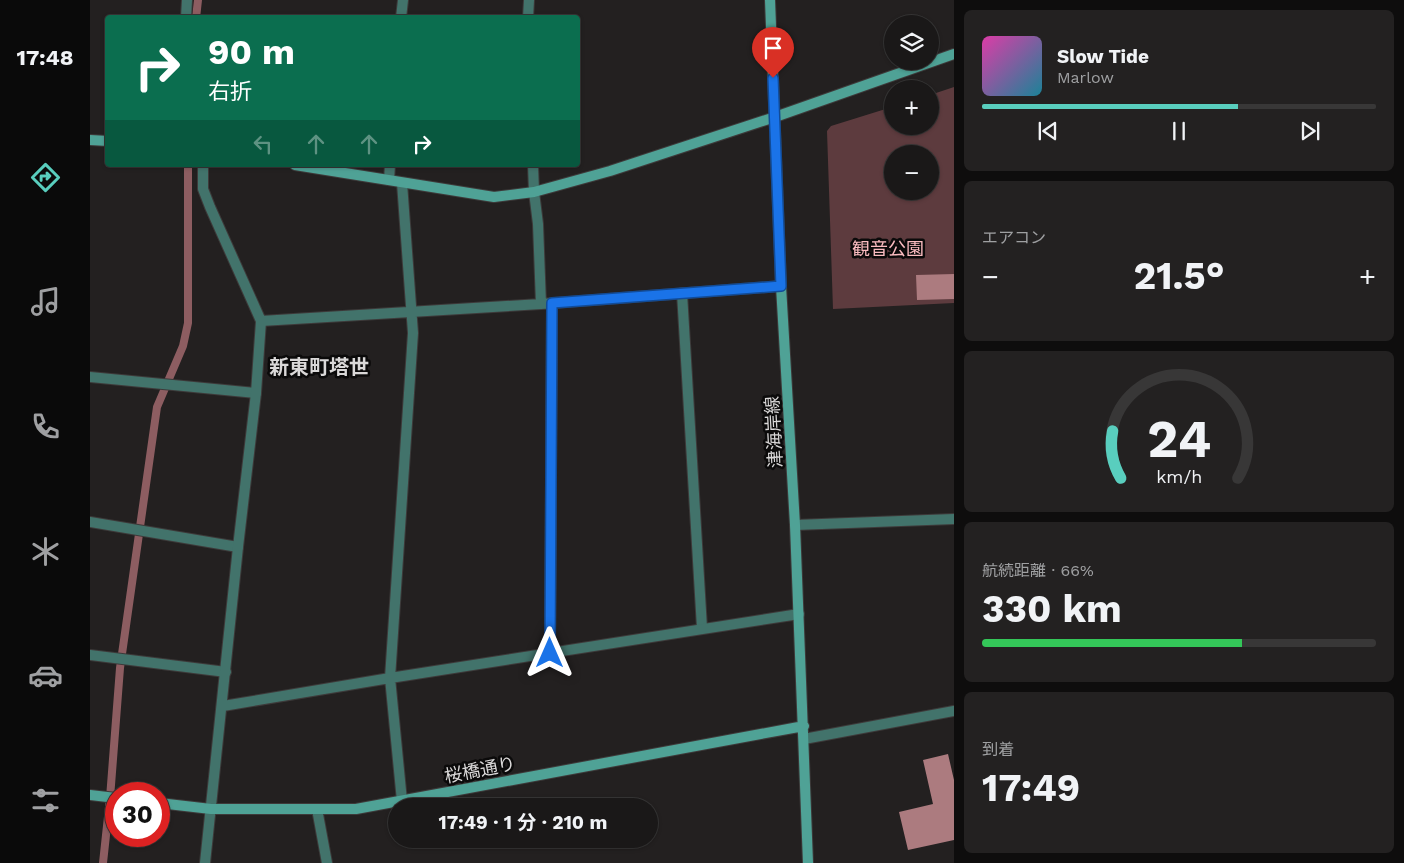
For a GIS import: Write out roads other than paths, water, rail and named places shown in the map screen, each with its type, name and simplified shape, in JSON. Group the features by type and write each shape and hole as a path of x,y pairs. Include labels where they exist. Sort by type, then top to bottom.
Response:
{"street":[{"path":"186,15 187,0"},
{"path":"401,15 403,0"},
{"path":"528,0 528,15"},
{"name":"津海岸線","path":"770,0 781,286 796,525 808,863"},
{"path":"308,167 494,197 534,192 610,171 775,117 954,54"},
{"path":"90,140 105,141"},
{"path":"202,167 203,189 261,321 256,392 205,863"},
{"path":"389,180 390,167"},
{"path":"533,167 538,224 541,304"},
{"path":"402,183 413,333 390,678 402,798"},
{"path":"261,321 541,304 781,286"},
{"path":"682,293 702,628"},
{"path":"550,653 552,303"},
{"path":"90,377 256,392"},
{"path":"796,525 954,519"},
{"path":"90,522 238,547"},
{"path":"223,706 799,614"},
{"path":"90,655 226,672"},
{"path":"804,739 954,711"},
{"name":"桜橋通り","path":"418,798 804,726"},
{"path":"90,795 105,797"},
{"name":"桜橋通り","path":"170,804 210,809 356,809 388,803"},
{"path":"317,809 327,863"}],"waterway":[{"path":"196,15 198,0"},
{"path":"103,863 120,668 157,407 183,346 188,323 188,167"}],"district":[{"name":"新東町塔世","path":"319,367"}],"park label":[{"name":"観音公園","path":"888,249"}]}
